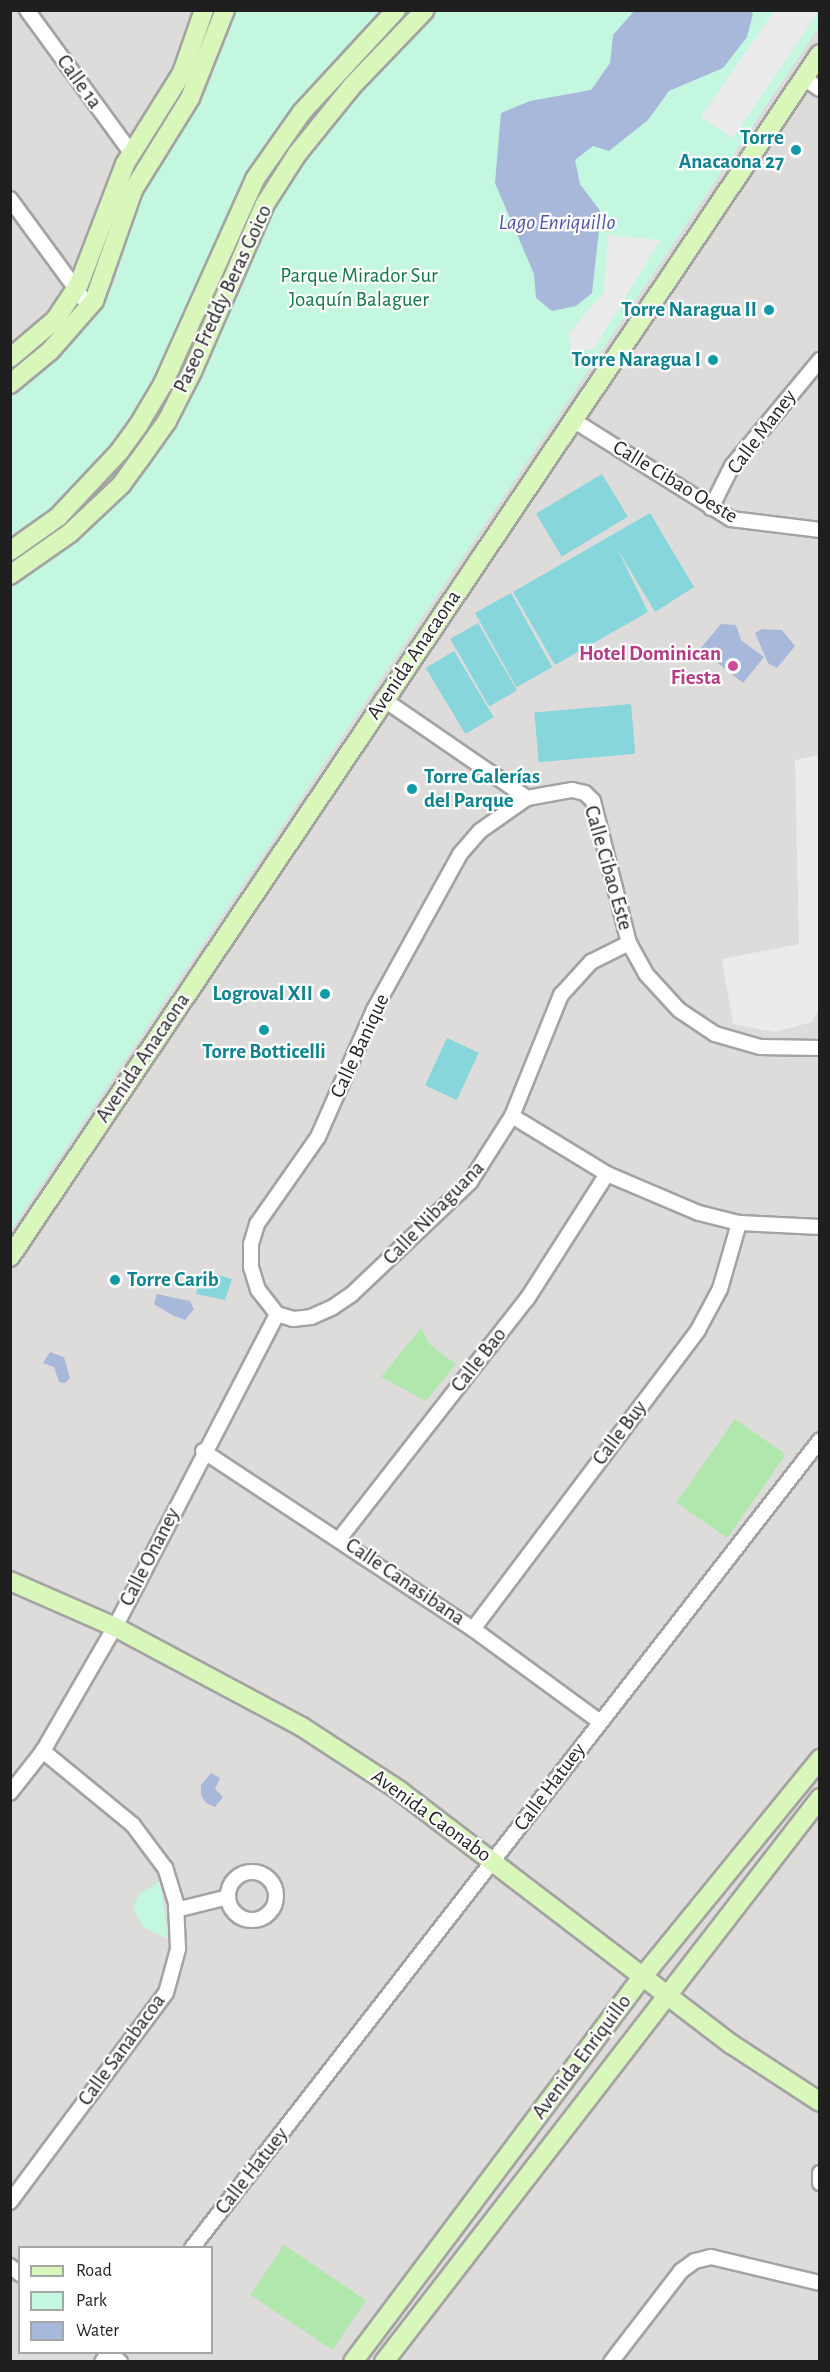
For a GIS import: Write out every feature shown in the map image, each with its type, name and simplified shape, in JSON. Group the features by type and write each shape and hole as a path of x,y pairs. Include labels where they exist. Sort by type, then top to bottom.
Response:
{"street":[{"name":"Calle 1a","path":"27,10 132,154"},
{"path":"10,358 55,320 76,290 113,190 132,154 182,73 204,10"},
{"path":"10,384 50,351 90,308 133,190 190,98 225,10"},
{"name":"Paseo Freddy Beras Goico","path":"10,551 57,518 138,426 163,384 255,179 302,112 396,10"},
{"name":"Paseo Freddy Beras Goico","path":"10,575 70,533 121,484 140,459 167,421 192,372 265,204 297,154 352,86 425,10"},
{"name":"Avenida Anacaona","path":"10,1257 383,699 819,54"},
{"path":"804,78 819,89"},
{"path":"10,199 90,308"},
{"name":"Calle Maney","path":"711,508 738,457 819,360"},
{"name":"Calle Cibao Oeste","path":"573,420 711,508 751,525 819,530"},
{"path":"383,699 528,798"},
{"name":"Calle Cibao Este","path":"528,798 573,790 585,793 593,801 629,943 646,974 678,1010 715,1034 760,1047 819,1048"},
{"name":"Calle Banique","path":"276,1314 258,1290 251,1267 251,1244 257,1224 318,1137 374,1010 460,854 480,831 528,798"},
{"name":"Calle Nibaguana","path":"276,1314 293,1319 310,1317 352,1294 470,1182 512,1116 561,995 591,962 629,943"},
{"path":"512,1116 607,1174 699,1213 739,1223 819,1227"},
{"name":"Calle Bao","path":"340,1538 527,1299 607,1174"},
{"name":"Calle Buy","path":"474,1629 698,1330 720,1290 739,1223"},
{"name":"Calle Onaney","path":"10,1793 43,1751 115,1627 203,1451 276,1314"},
{"name":"Calle Hatuey","path":"193,2246 819,1440"},
{"name":"Calle Canasibana","path":"203,1451 340,1538 474,1629 600,1722"},
{"name":"Avenida Caonabo","path":"10,1581 115,1627 302,1727 400,1791 644,1975 731,2044 819,2102"},
{"name":"Calle Sanabacoa","path":"10,2202 166,1993 178,1948 176,1910 165,1868 133,1825 43,1751"},
{"name":"Avenida Enriquillo","path":"353,2361 644,1975 819,1762"},
{"name":"Avenida Enriquillo","path":"384,2361 819,1798"},
{"path":"176,1910 228,1897"},
{"path":"819,2173 819,2183"},
{"path":"611,2361 681,2271 695,2261 711,2257 819,2283"}],"shaded area":[{"path":"11,11 819,11 819,2361 11,2362"},
{"path":"774,11 819,11 733,138 701,117"},
{"path":"608,235 660,240 594,349 571,351 569,333 604,292"},
{"path":"602,474 628,517 562,557 536,514"},
{"path":"650,513 694,587 655,612 617,548 648,612 555,665 513,592"},
{"path":"511,593 552,667 516,687 475,613"},
{"path":"478,623 517,691 489,707 450,639"},
{"path":"454,651 494,717 465,734 426,668"},
{"path":"631,704 635,754 539,762 534,712"},
{"path":"819,755 819,1009 812,1022 775,1032 733,1024 722,959 799,944 795,760"},
{"path":"447,1038 479,1053 457,1100 425,1085"},
{"path":"203,1270 232,1279 225,1300 196,1294"}],"green space":[{"name":"Parque Mirador Sur Joaquín Balaguer","path":"237,11 819,11 819,27 11,1230 11,393 99,313 114,283 142,193 203,99"},
{"path":"421,1328 430,1345 456,1364 426,1401 381,1377"},
{"path":"735,1419 786,1455 727,1538 676,1503"},
{"path":"160,1881 168,1939 143,1927 133,1908 139,1894"},
{"path":"284,2245 366,2300 333,2350 250,2295"}],"water":[{"name":"Lago Enriquillo","path":"635,10 750,10 753,14 747,37 723,68 669,91 648,120 609,151 593,146 575,160 580,184 601,212 592,293 576,306 552,311 536,298 534,274 495,183 501,113 530,101 591,90 610,63 613,35"},
{"path":"721,624 736,625 741,640 764,657 743,683 700,649"},
{"path":"762,629 782,630 795,646 777,668 768,663 755,633"},
{"path":"157,1294 190,1301 194,1309 185,1320 172,1315 154,1304"},
{"path":"50,1352 64,1357 70,1378 65,1383 59,1382 54,1367 43,1363"},
{"path":"211,1773 220,1778 215,1789 223,1797 215,1807 206,1803 201,1795 201,1785"}],"place":[{"name":"Torre Anacaona 27","path":"796,150"},
{"name":"Torre Naragua II","path":"769,310"},
{"name":"Torre Naragua I","path":"713,360"},
{"name":"Hotel Dominican Fiesta","path":"733,666"},
{"name":"Torre Galerías del Parque","path":"412,789"},
{"name":"Logroval XII","path":"325,994"},
{"name":"Torre Botticelli","path":"264,1030"},
{"name":"Torre Carib","path":"115,1280"}]}
